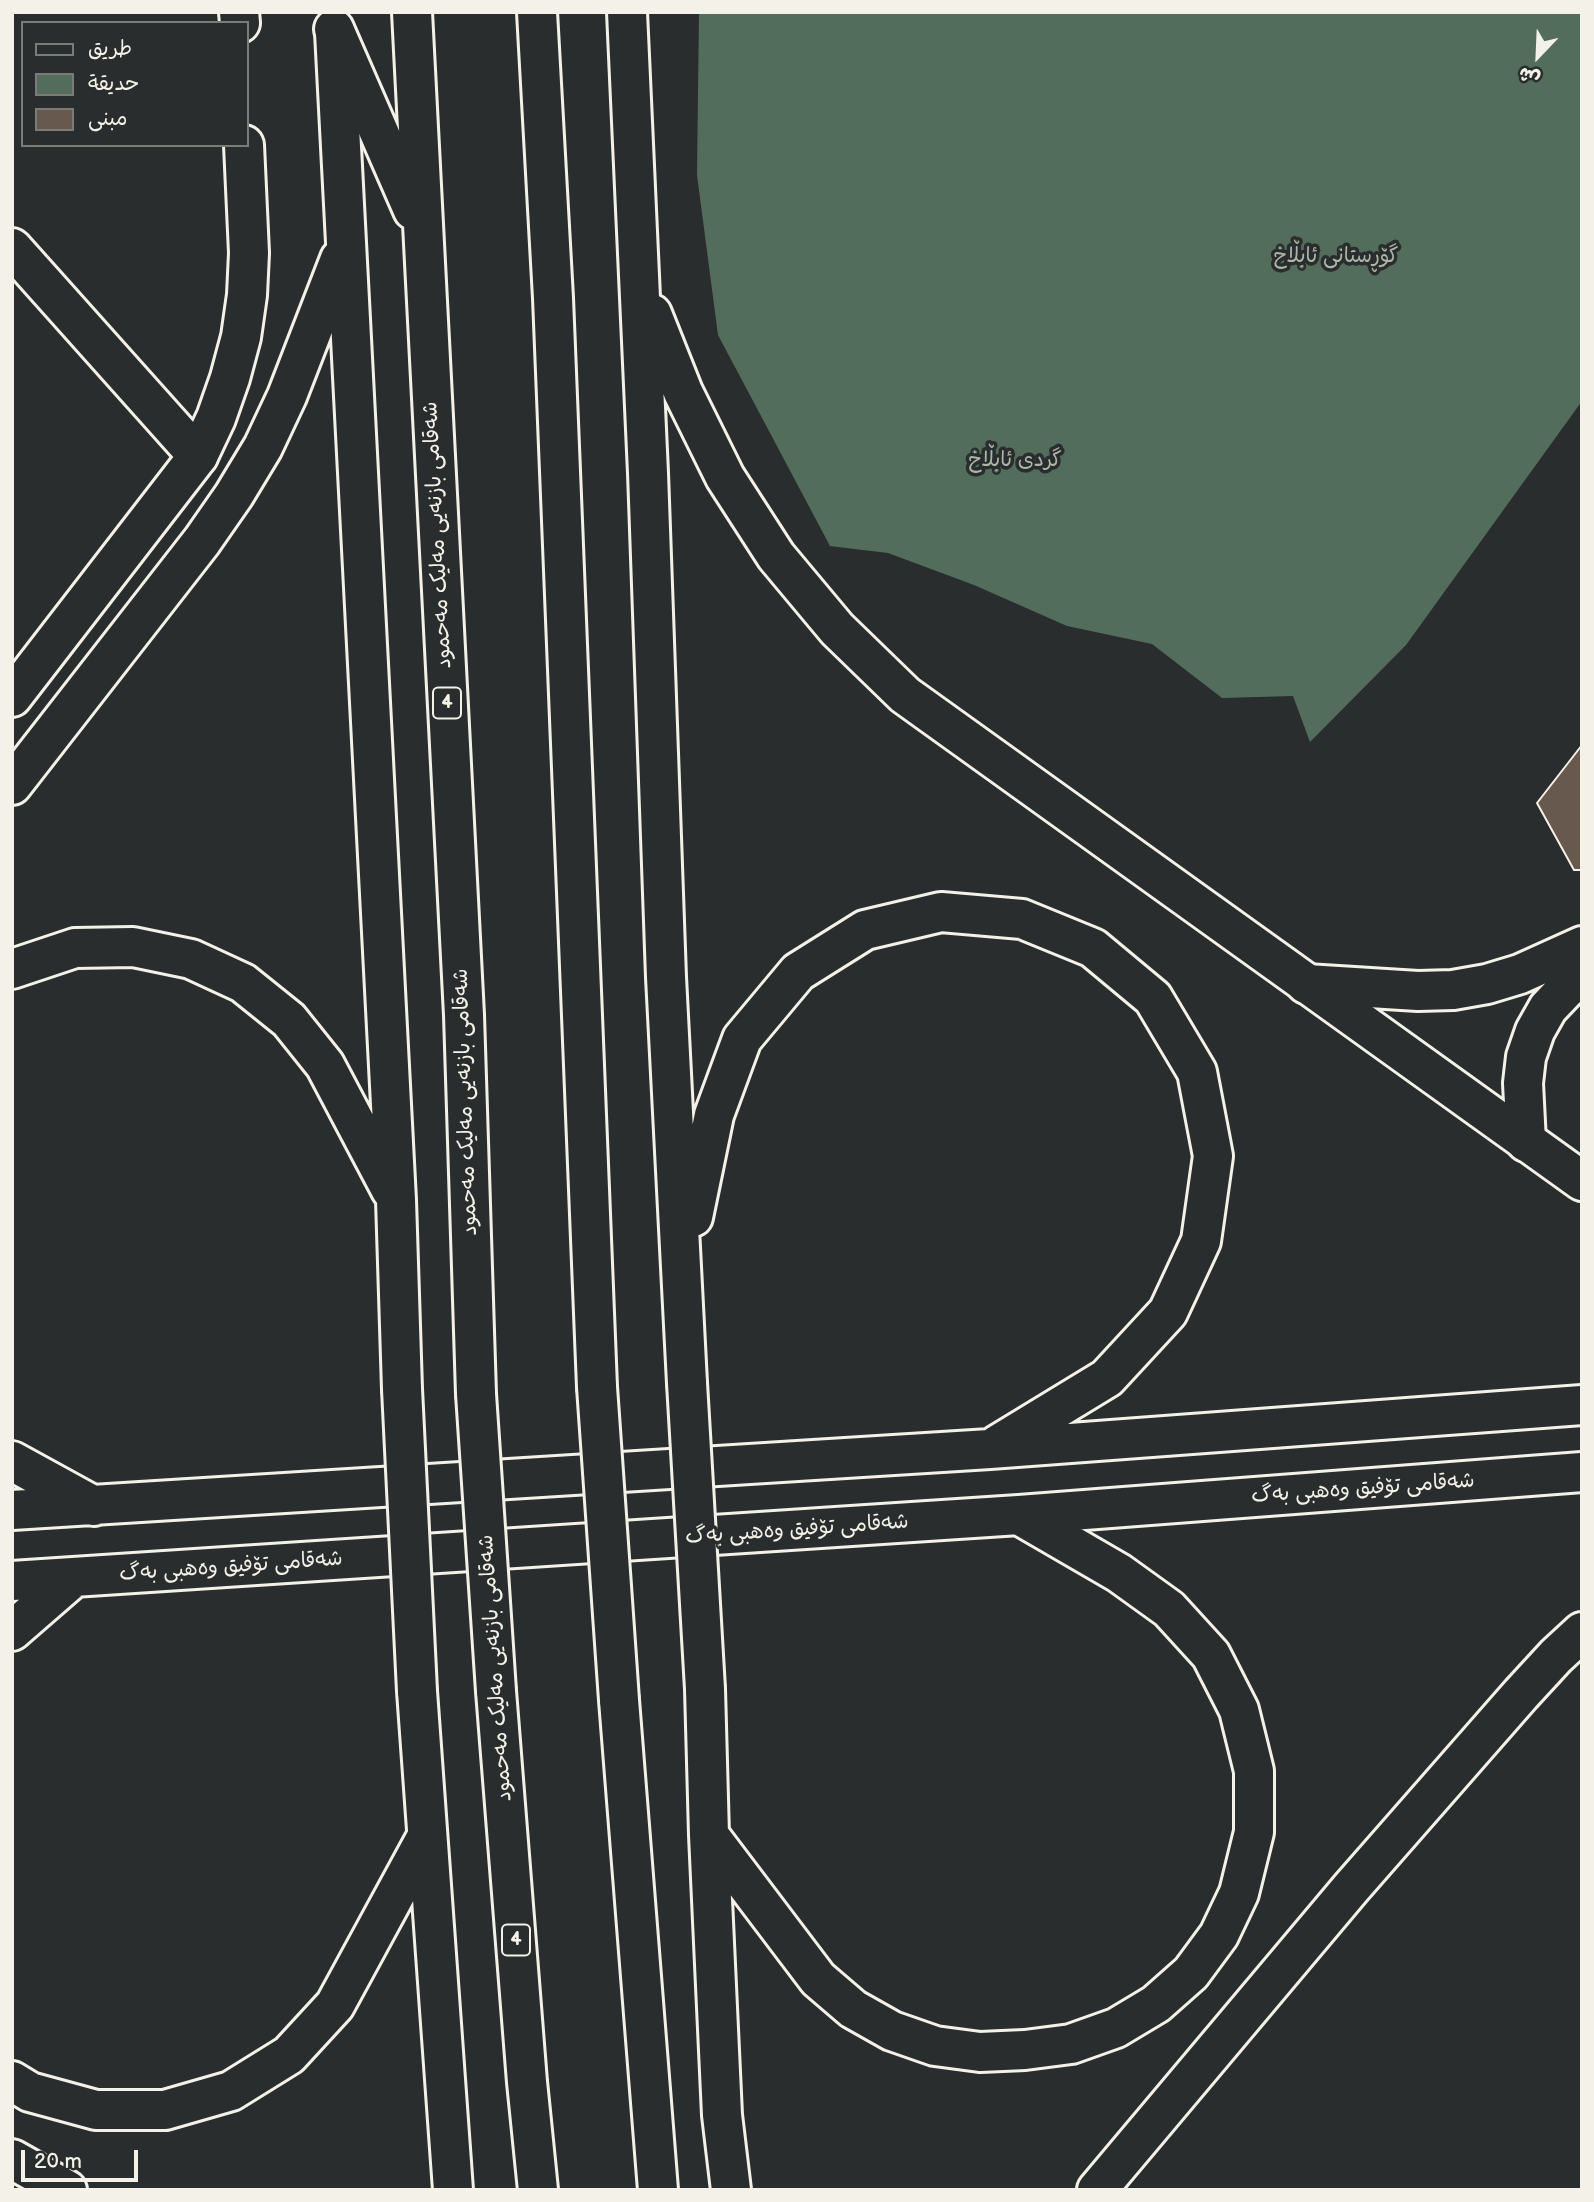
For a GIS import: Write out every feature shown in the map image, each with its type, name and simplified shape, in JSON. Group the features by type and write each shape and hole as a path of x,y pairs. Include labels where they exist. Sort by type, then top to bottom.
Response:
{"main road":[{"name":"شەقامی بازنەیی مەلیک مەحمود","path":"412,12 464,1015 477,1394 496,1691 538,2190"},
{"path":"537,12 554,326 597,1387 658,2190"},
{"path":"627,12 666,977 705,1689 722,2115 731,2190"},
{"path":"334,21 422,230"},
{"path":"334,21 396,1200 417,1691 453,2190"},
{"path":"12,697 198,456 230,378 241,337 249,253 244,147"},
{"path":"12,785 202,541 234,495 263,447 287,396 345,244"},
{"path":"12,248 198,456"},
{"path":"640,284 682,392 725,477 776,556 837,629 916,703 1582,1181"},
{"path":"682,1296 695,1200 714,1115 741,1039 798,972 864,930 941,912 1022,919 1093,948 1153,998 1197,1072 1213,1156 1201,1241 1168,1312 1107,1378 990,1449"},
{"path":"1306,984 1419,991 1453,990 1520,974 1582,946"},
{"path":"12,969 75,948 133,947 191,959 243,984 289,1020 325,1065 396,1200"},
{"path":"1526,1142 1523,1083 1526,1057 1535,1031 1548,1009 1567,988 1582,978"},
{"path":"12,1510 990,1449 1582,1405"},
{"path":"12,1461 94,1506"},
{"name":"شەقامی تۆفیق وەهبی بەگ","path":"12,1581 1019,1515 1582,1472"},
{"path":"709,1835 818,1979 853,2008 882,2026 935,2046 979,2052 1071,2044 1116,2028 1156,2004 1191,1973 1219,1935 1239,1893 1254,1832 1254,1771 1239,1710 1211,1655 1170,1609 1119,1573 1019,1515"},
{"path":"12,1631 73,1578"},
{"path":"1097,2190 1351,1888 1521,1694 1582,1632"},
{"path":"12,2081 30,2092 96,2110 165,2110 231,2091 289,2055 335,2005 427,1836"},
{"path":"12,2159 67,2190"}],"green space":[{"name":"گۆڕستانی ئابڵاخ","path":"699,12 1582,12 1582,401 1406,645 1310,742 1293,696 1222,698 1152,644 1067,626 974,585 888,553 830,546 718,335 697,175"}],"building":[{"path":"1582,745 1582,870 1574,870 1537,803"}],"park label":[{"name":"گردی ئابڵاخ","path":"1015,461"}]}
